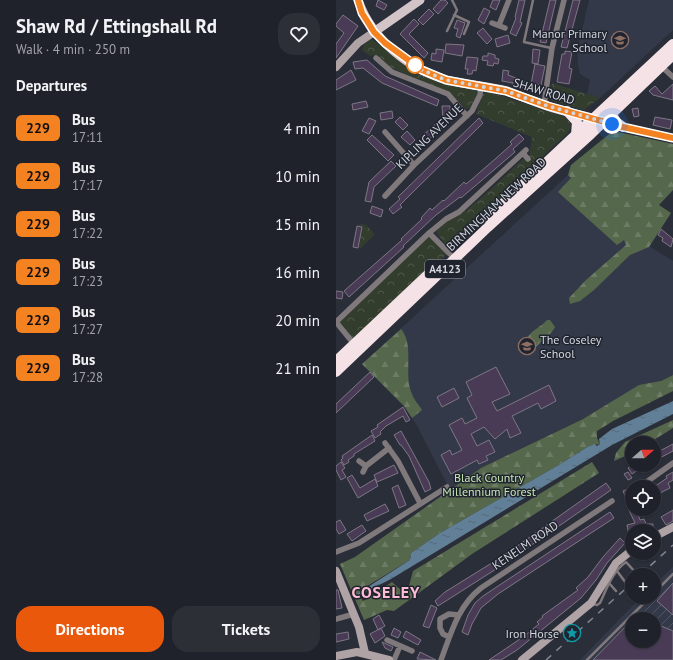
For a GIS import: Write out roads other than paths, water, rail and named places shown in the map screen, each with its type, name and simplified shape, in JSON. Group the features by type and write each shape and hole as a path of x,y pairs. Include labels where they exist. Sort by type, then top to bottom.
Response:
{"highway":[{"name":"BIRMINGHAM NEW ROAD","path":"336,372 357,347 450,254 673,44"},
{"name":"BIRMINGHAM NEW ROAD","path":"336,361 357,347 612,114 673,55"},
{"path":"567,111 577,122 576,135"},
{"path":"612,114 615,121 623,127"}],"main road":[{"name":"SHAW ROAD","path":"358,0 362,13 374,32 390,47 422,70 446,80 506,91 544,105 604,121"},
{"path":"374,32 420,0"}],"street":[{"path":"499,25 509,0"},
{"path":"544,105 552,48 564,0"},
{"path":"492,23 505,28"},
{"path":"336,67 358,43 374,32"},
{"path":"376,58 392,72 448,94 467,116"},
{"path":"661,66 673,76"},
{"name":"KIPLING AVENUE","path":"385,196 414,165 467,116 480,95 481,86"},
{"name":"SHAW ROAD","path":"604,121 623,127 673,138"},
{"path":"385,132 414,165"},
{"name":"BIRMINGHAM NEW ROAD","path":"336,322 429,233 446,219 459,212 525,152 528,159"},
{"name":"BIRMINGHAM NEW ROAD","path":"429,233 450,254"},
{"path":"336,322 357,347"},
{"path":"362,472 366,466 387,446 420,503"},
{"path":"359,461 366,466"},
{"path":"648,480 673,463"},
{"path":"336,552 359,543 447,487"},
{"name":"KENELM ROAD","path":"441,660 458,615 469,598 481,588 612,501"},
{"path":"661,533 673,527"},
{"path":"522,660 591,603 616,563 625,556"},
{"path":"336,571 359,627 365,653"},
{"path":"336,619 354,614"},
{"path":"449,637 440,628 440,619 446,615 458,615"},
{"path":"387,640 412,651"},
{"path":"394,660 400,646"},
{"path":"336,656 356,652 390,660"}],"lane":[{"path":"447,31 456,6 452,0"},
{"path":"534,0 524,42 552,48"},
{"path":"454,15 469,22 464,34"},
{"path":"591,603 599,605 616,571 626,562 631,568"},
{"path":"616,571 625,581"},
{"path":"661,586 673,574"},
{"path":"609,583 616,592"},
{"path":"587,660 643,604"}],"water":[{"path":"673,401 673,414 630,436 625,436 625,438 391,579 365,592 361,597 357,594 410,560 411,553 440,533 589,446 594,444 597,446 600,444 599,439 612,429"}],"railway":[{"path":"648,568 673,545"},
{"path":"546,660 625,589"}],"place":[{"name":"Manor Primary School","path":"620,40"},
{"name":"The Coseley School","path":"527,346"},
{"name":"Iron Horse","path":"572,633"}],"district":[{"name":"COSELEY","path":"386,592"}],"park label":[{"name":"Black Country Millennium Forest","path":"489,484"}]}
